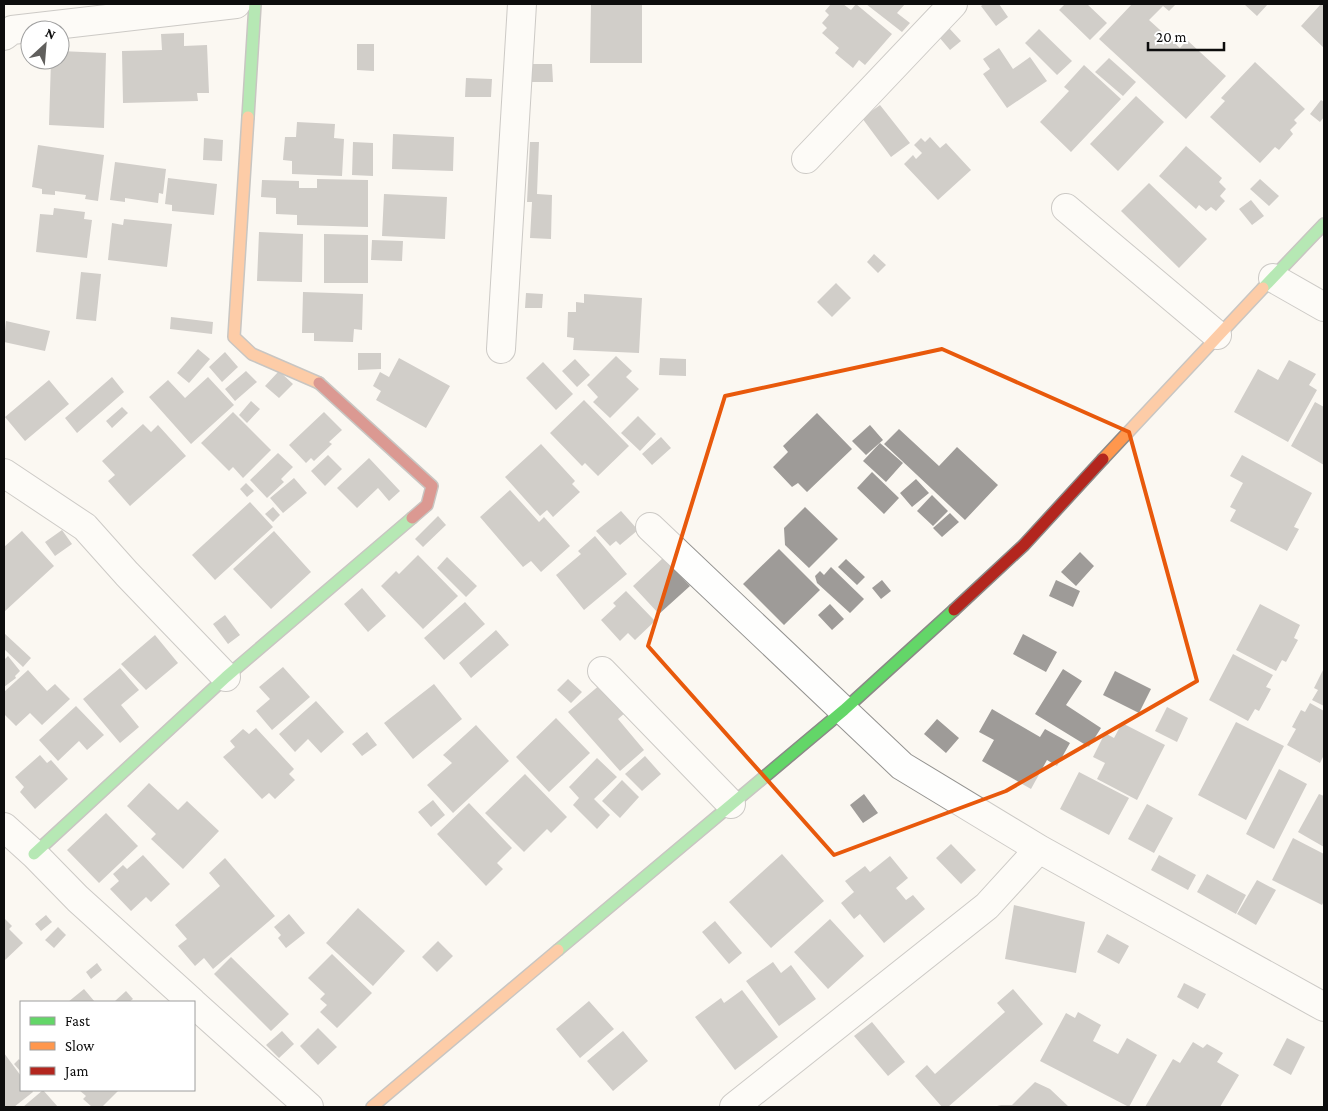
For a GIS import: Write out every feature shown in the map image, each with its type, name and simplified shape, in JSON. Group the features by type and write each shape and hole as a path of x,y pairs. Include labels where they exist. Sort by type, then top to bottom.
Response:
{"street":[{"path":"4,36 12,30 236,4"},
{"path":"34,854 226,676 427,506 432,486 316,381 252,354 234,337 255,4"},
{"path":"501,349 522,4"},
{"path":"806,160 953,4"},
{"path":"1066,208 1217,335"},
{"path":"372,1107 844,710 1024,545 1217,335 1324,224"},
{"path":"1273,278 1324,307"},
{"path":"4,472 85,527 127,574 226,676"},
{"path":"650,527 902,766 1039,849 1324,1007"},
{"path":"602,671 731,804"},
{"path":"4,827 34,854 78,899 191,1001"},
{"path":"734,1107 987,906 1039,849"},
{"path":"195,1005 309,1107"}],"highlighted area":[{"path":"942,349 1129,432 1197,681 1006,791 834,855 648,646 725,396"}],"building":[{"path":"591,4 642,4 642,63 590,63"},
{"path":"831,4 843,4 851,10 856,4 892,34 865,65 859,60 853,68 835,53 839,48 822,33 827,28 822,23 829,15 825,11"},
{"path":"866,4 905,4 897,13 910,23 902,32"},
{"path":"984,4 999,4 1008,17 996,26 981,6"},
{"path":"1065,4 1087,4 1107,23 1090,40 1059,10"},
{"path":"1132,4 1176,4 1169,11 1163,6 1149,20 1180,48 1187,40 1226,76 1186,119 1099,39"},
{"path":"1244,4 1268,4 1257,16"},
{"path":"1321,4 1324,4 1324,48 1301,26"},
{"path":"949,28 961,41 950,50 939,37"},
{"path":"1039,29 1072,61 1057,75 1025,43"},
{"path":"184,33 184,46 207,45 209,93 197,93 198,101 123,103 122,51 162,50 161,34"},
{"path":"357,44 374,44 374,71 357,70"},
{"path":"999,48 1013,69 1030,57 1047,81 1007,108 983,74 990,69 983,59"},
{"path":"70,51 106,53 104,128 49,125 51,70 70,70"},
{"path":"1109,58 1136,82 1123,96 1095,72"},
{"path":"1255,62 1305,109 1294,120 1297,123 1290,130 1293,134 1279,150 1275,147 1260,163 1210,117 1225,101 1221,98"},
{"path":"530,64 552,64 553,82 530,82"},
{"path":"1084,65 1121,99 1071,152 1040,122 1069,91 1064,87"},
{"path":"466,78 492,79 491,97 465,97"},
{"path":"1136,96 1164,122 1118,171 1090,144"},
{"path":"1321,100 1324,102 1324,117 1320,122 1310,114"},
{"path":"880,105 910,143 891,157 862,118"},
{"path":"297,122 335,124 334,138 344,139 342,176 292,174 292,161 283,160 285,137 296,137"},
{"path":"393,134 454,137 453,171 392,169"},
{"path":"930,137 940,148 946,143 971,170 938,200 904,164 913,155 916,159 922,153 914,145 921,138 925,142"},
{"path":"204,138 223,140 222,161 203,160"},
{"path":"353,142 373,143 373,176 352,175"},
{"path":"530,142 539,142 537,194 552,195 551,239 530,238 532,202 527,202"},
{"path":"38,145 104,155 98,201 85,199 86,195 55,191 55,195 42,194 42,189 32,187"},
{"path":"1186,146 1222,178 1219,182 1226,189 1220,196 1225,201 1216,211 1211,207 1206,211 1199,205 1196,209 1159,176"},
{"path":"115,162 166,169 163,194 159,193 158,203 125,198 125,202 110,200"},
{"path":"168,178 217,184 214,215 172,211 172,205 165,204"},
{"path":"317,179 368,180 368,227 297,225 297,215 276,214 276,198 261,197 262,180 299,181 299,188 317,188"},
{"path":"1260,179 1279,196 1269,206 1250,189"},
{"path":"1149,183 1207,239 1179,268 1121,211"},
{"path":"384,194 447,197 445,239 382,236"},
{"path":"1251,200 1264,216 1252,225 1239,209"},
{"path":"54,208 85,212 84,219 92,220 87,258 36,252 40,214 53,215"},
{"path":"124,219 172,224 167,267 108,260 112,223 123,225"},
{"path":"259,232 303,234 302,282 257,281"},
{"path":"324,234 368,235 368,283 324,283"},
{"path":"372,240 403,241 402,261 371,260"},
{"path":"874,254 886,265 878,273 867,262"},
{"path":"81,272 101,274 96,321 76,319"},
{"path":"836,283 851,298 832,317 817,302"},
{"path":"303,292 363,294 362,330 354,329 353,342 314,341 314,333 302,333"},
{"path":"526,293 543,294 542,308 525,308"},
{"path":"584,294 642,298 639,353 573,350 574,338 567,337 568,312 576,312 576,302 584,303"},
{"path":"171,317 213,322 212,334 170,329"},
{"path":"6,321 50,331 45,351 4,342"},
{"path":"198,349 210,359 189,383 177,373"},
{"path":"225,352 238,367 222,382 209,367"},
{"path":"358,353 381,353 381,369 358,370"},
{"path":"616,356 632,371 626,377 639,389 610,418 593,402 598,397 587,385"},
{"path":"399,358 450,386 426,428 376,400 381,391 373,386 380,372 389,377"},
{"path":"660,358 686,359 686,376 659,375"},
{"path":"575,359 590,375 577,387 562,371"},
{"path":"1289,360 1316,374 1309,385 1317,390 1288,442 1234,412 1258,369 1278,380"},
{"path":"543,362 573,394 556,410 526,378"},
{"path":"246,371 257,382 235,401 225,389"},
{"path":"279,371 293,384 279,398 265,386"},
{"path":"112,377 124,392 77,433 65,418"},
{"path":"208,377 234,405 191,444 149,397 168,380 185,398"},
{"path":"49,380 69,404 25,441 5,417"},
{"path":"584,400 629,446 598,476 585,463 582,466 550,433"},
{"path":"251,401 260,409 247,423 239,415"},
{"path":"1315,402 1324,407 1324,465 1291,446"},
{"path":"122,407 128,413 112,428 106,421"},
{"path":"233,412 271,450 243,478 233,467 229,471 201,443"},
{"path":"324,412 342,430 329,442 332,444 314,461 311,458 306,463 289,445"},
{"path":"817,413 852,449 807,492 798,483 792,487 773,467 788,452 783,446"},
{"path":"638,416 656,434 640,451 621,433"},
{"path":"143,424 151,432 158,425 186,456 130,506 108,481 115,475 102,461"},
{"path":"870,425 883,440 866,455 852,441"},
{"path":"899,429 939,466 957,447 998,485 965,520 884,444"},
{"path":"661,437 671,448 652,465 642,454"},
{"path":"880,443 903,463 886,482 863,461"},
{"path":"541,444 575,481 572,484 580,492 553,517 547,510 540,516 505,477"},
{"path":"278,453 293,467 281,479 284,482 267,498 250,480"},
{"path":"328,455 342,469 325,486 311,471"},
{"path":"1242,455 1312,493 1294,527 1299,529 1287,551 1230,521 1236,510 1230,507 1243,483 1230,476"},
{"path":"369,458 400,491 389,501 378,488 357,508 337,488"},
{"path":"872,472 899,498 884,514 857,488"},
{"path":"294,478 307,493 283,513 270,498"},
{"path":"916,479 929,493 912,507 900,493"},
{"path":"246,483 254,491 247,497 240,489"},
{"path":"510,490 539,522 544,517 570,546 541,572 531,561 523,567 480,517"},
{"path":"932,495 948,511 933,526 917,511"},
{"path":"250,502 273,527 215,580 192,555"},
{"path":"273,507 280,515 273,522 265,514"},
{"path":"805,507 838,539 809,568 785,545 784,528"},
{"path":"621,511 638,530 620,545 616,541 610,546 596,531"},
{"path":"950,513 959,522 942,537 933,528"},
{"path":"438,516 446,525 423,547 415,539"},
{"path":"62,530 72,544 55,556 45,542"},
{"path":"22,531 54,566 4,612 4,547"},
{"path":"274,531 311,572 271,609 233,569"},
{"path":"595,536 627,574 584,610 556,575 581,554 578,551"},
{"path":"779,549 820,590 784,625 743,584"},
{"path":"1080,552 1094,566 1076,586 1061,572"},
{"path":"418,555 458,596 423,629 381,586 396,571 399,574"},
{"path":"447,557 477,586 466,597 437,568"},
{"path":"663,558 690,586 659,614 633,586"},
{"path":"846,559 865,577 857,585 838,567"},
{"path":"831,567 864,599 850,613 817,583 815,576 820,571 824,575"},
{"path":"882,580 891,591 881,599 872,588"},
{"path":"1056,580 1080,591 1073,607 1049,596"},
{"path":"362,588 386,616 368,632 344,604"},
{"path":"626,591 655,621 635,640 628,633 620,641 601,620 616,606 613,603"},
{"path":"465,602 485,624 444,660 424,638"},
{"path":"830,604 844,619 832,630 818,615"},
{"path":"1260,604 1300,625 1294,638 1298,640 1286,662 1282,660 1276,671 1236,650"},
{"path":"225,615 240,635 228,644 213,624"},
{"path":"496,630 509,645 471,678 459,663"},
{"path":"4,633 31,658 23,667 4,649"},
{"path":"1023,634 1057,652 1046,672 1013,654"},
{"path":"155,635 178,663 146,690 121,664"},
{"path":"1233,654 1273,675 1266,687 1271,689 1259,711 1255,709 1248,721 1209,700"},
{"path":"8,656 20,671 15,676 16,678 4,687 4,660"},
{"path":"283,667 310,697 272,730 256,711 270,699 259,687"},
{"path":"120,668 139,690 121,705 139,727 120,743 83,699"},
{"path":"1324,668 1324,706 1312,700 1318,690 1314,688"},
{"path":"1063,669 1082,681 1066,705 1101,728 1089,747 1035,714"},
{"path":"28,670 47,691 55,684 70,699 42,725 30,713 16,726 4,714 4,692"},
{"path":"1115,671 1151,689 1139,713 1103,695"},
{"path":"568,679 582,692 571,703 557,690"},
{"path":"434,684 462,719 413,759 384,723"},
{"path":"601,684 626,712 618,719 644,750 620,771 568,712"},
{"path":"316,701 344,732 321,753 308,739 295,752 279,734"},
{"path":"1310,703 1324,711 1324,755 1320,763 1287,745 1296,729 1292,727 1301,710 1305,712"},
{"path":"76,706 104,735 87,750 79,741 58,761 39,740"},
{"path":"1167,707 1188,718 1177,742 1155,731"},
{"path":"992,709 1040,737 1045,729 1070,743 1057,766 1047,760 1031,789 982,761 994,740 979,732"},
{"path":"556,718 590,753 549,792 516,757"},
{"path":"937,719 959,738 946,753 924,734"},
{"path":"1236,722 1284,746 1246,820 1198,795"},
{"path":"1122,723 1165,745 1137,800 1097,779 1105,763 1093,757 1105,733 1114,738"},
{"path":"476,725 509,761 453,813 427,785 452,763 443,755"},
{"path":"256,728 294,769 289,774 295,780 275,799 269,793 262,799 223,757 235,747 230,741 243,729 249,734"},
{"path":"367,732 377,745 362,756 352,744"},
{"path":"40,755 47,763 51,760 68,779 35,809 20,792 24,787 15,777"},
{"path":"645,756 661,774 642,791 625,774"},
{"path":"597,758 617,777 594,799 610,815 597,829 573,805 579,798 569,787"},
{"path":"1279,769 1307,784 1274,849 1246,834"},
{"path":"1079,772 1129,798 1109,835 1060,809"},
{"path":"525,774 567,817 551,833 547,829 524,852 485,813"},
{"path":"622,780 639,797 620,818 602,801"},
{"path":"149,783 178,810 187,801 219,831 183,869 151,839 156,834 127,806"},
{"path":"864,794 878,813 863,823 850,805"},
{"path":"1319,794 1324,796 1324,847 1298,832"},
{"path":"433,800 445,815 431,827 418,812"},
{"path":"469,803 512,848 497,863 503,869 486,886 437,834"},
{"path":"1147,804 1173,818 1154,853 1128,839"},
{"path":"106,813 138,846 99,883 67,850"},
{"path":"1293,838 1324,854 1324,901 1322,905 1272,880"},
{"path":"951,844 976,870 961,884 936,858"},
{"path":"782,854 824,901 771,948 729,902"},
{"path":"143,855 170,884 151,902 146,897 131,911 110,889 119,881 113,874 123,865 127,869"},
{"path":"1159,855 1196,875 1188,890 1151,870"},
{"path":"890,856 908,878 896,888 906,900 913,895 925,909 884,943 860,914 854,919 841,903 854,892 845,881 865,866 870,872"},
{"path":"225,858 275,916 213,969 204,958 195,966 178,946 187,939 175,925 220,886 209,873"},
{"path":"1207,874 1246,895 1236,914 1197,892"},
{"path":"1257,880 1276,890 1256,925 1237,914"},
{"path":"1014,905 1085,922 1076,973 1005,959"},
{"path":"358,908 405,951 373,986 326,943"},
{"path":"289,914 305,933 286,948 278,938 281,935 274,927"},
{"path":"46,915 52,922 41,931 35,924"},
{"path":"4,918 12,926 9,929 23,943 4,961"},
{"path":"830,919 864,956 828,989 794,952"},
{"path":"715,921 742,953 729,964 702,932"},
{"path":"58,927 66,935 54,948 45,940"},
{"path":"1107,934 1129,946 1119,964 1097,952"},
{"path":"438,941 453,956 437,972 422,957"},
{"path":"332,954 372,993 337,1028 320,1012 327,1005 320,999 325,994 308,978"},
{"path":"231,957 289,1014 271,1031 214,974"},
{"path":"773,962 781,973 791,965 816,999 779,1026 746,981"},
{"path":"97,963 102,970 91,979 86,972"},
{"path":"1184,983 1206,994 1198,1009 1177,997"},
{"path":"84,989 94,1001 69,1001"},
{"path":"1013,989 1043,1024 948,1107 942,1107 915,1076 927,1065 935,1074 1005,1012 997,1003"},
{"path":"742,990 778,1037 735,1070 695,1017 721,998 724,1003"},
{"path":"126,991 133,999 130,1001 115,1001"},
{"path":"589,1001 614,1029 580,1058 556,1029"},
{"path":"1078,1012 1101,1025 1093,1041 1118,1054 1127,1038 1157,1055 1129,1107 1040,1061 1066,1013 1075,1018"},
{"path":"872,1022 905,1062 888,1076 854,1036"},
{"path":"318,1028 337,1047 318,1065 300,1046"},
{"path":"282,1031 294,1044 279,1058 266,1045"},
{"path":"623,1031 648,1061 613,1091 587,1061"},
{"path":"1287,1038 1305,1047 1291,1075 1273,1065"},
{"path":"1193,1042 1203,1048 1207,1044 1223,1053 1217,1062 1239,1075 1220,1107 1145,1107 1173,1059 1180,1063"},
{"path":"4,1053 20,1075 20,1091 33,1092 14,1107 4,1107"},
{"path":"19,1059 20,1071 14,1064"},
{"path":"1035,1082 1050,1089 1069,1107 993,1107 1012,1105"},
{"path":"44,1091 58,1107 23,1107"},
{"path":"80,1091 118,1091 102,1107 92,1107 83,1099 86,1096"}],"traffic: fast":[{"path":"248,117 255,4"},
{"path":"1263,288 1324,224"},
{"path":"34,854 226,677 412,518"},
{"path":"558,950 844,710 954,610"}],"traffic: slow":[{"path":"248,117 234,337 252,354 319,383"},
{"path":"1103,459 1263,288"},
{"path":"372,1107 558,950"}],"traffic: jam":[{"path":"319,383 432,486 427,505 412,518"},
{"path":"954,610 1024,545 1103,459"}]}
